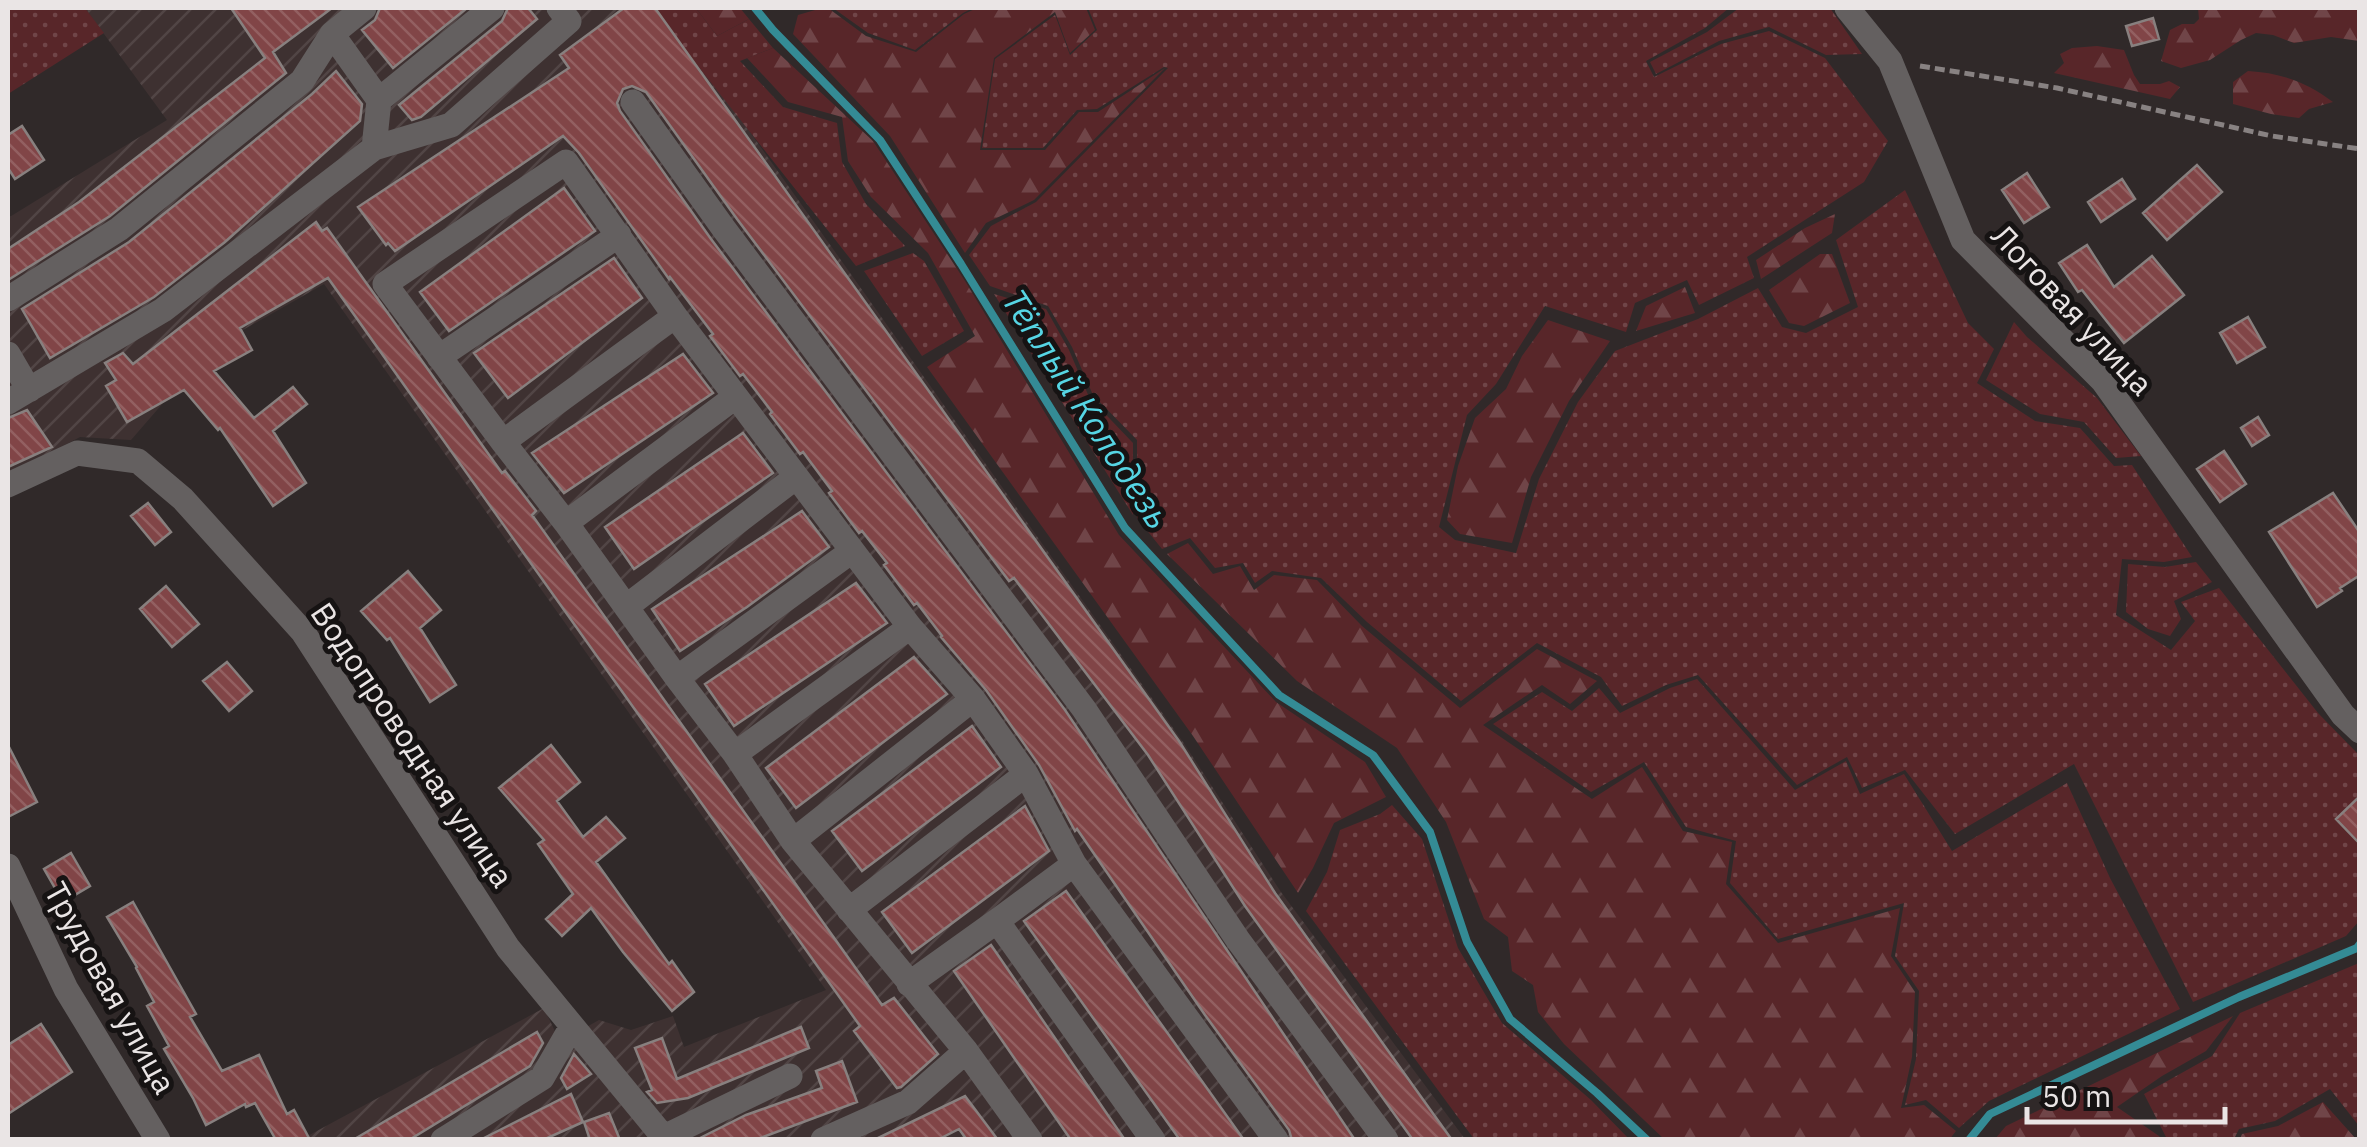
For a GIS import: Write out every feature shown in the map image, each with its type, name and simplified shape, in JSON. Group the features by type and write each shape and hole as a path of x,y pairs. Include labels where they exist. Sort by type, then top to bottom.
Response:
{"street":[{"path":"8,299 118,229 302,81 332,34 364,8"},
{"path":"379,100 492,8"},
{"path":"8,354 18,396 163,310 374,148 451,125 569,21 559,8"},
{"name":"Логовая улица","path":"1847,8 1890,62 1963,240 2103,380 2343,715 2360,731"},
{"path":"332,34 379,100 374,148"},
{"path":"633,102 1084,708 1238,940 1386,1140"},
{"path":"1030,1140 966,1051 793,841 735,754 566,523 385,284 566,162 675,316 852,551 910,627 973,699 1026,774 1074,864 1276,1140"},
{"path":"440,358 619,235"},
{"path":"503,442 675,316"},
{"path":"566,523 736,397"},
{"name":"Водопроводная улица","path":"8,485 77,453 138,461 183,499 304,632 508,948 665,1138"},
{"path":"626,607 796,477"},
{"path":"676,678 852,551"},
{"path":"735,754 910,627"},
{"path":"793,841 973,699"},
{"path":"849,910 1026,774"},
{"path":"909,984 1074,864"},
{"name":"Трудовая улица","path":"8,866 66,989 158,1140"},
{"path":"998,921 1153,1140"},
{"path":"443,1140 542,1078 572,1026"},
{"path":"822,1140 908,1102 966,1051"},
{"path":"665,1138 790,1076"}],"path":[{"path":"1890,62 2056,88 2272,136 2360,149"}],"shaded area":[{"path":"85,8 662,8 1183,742 1281,892 1465,1139 302,1139 544,1008 560,1042 599,1020 631,1030 673,1016 684,1047 826,990 324,284 160,377 170,395 131,440 80,437 8,475 8,218 167,120"}],"green space":[{"path":"8,8 85,8 104,33 8,94"},
{"path":"652,8 696,8 717,36 749,19 773,48 740,61 783,107 837,123 842,162 866,204 905,246 856,266"},
{"path":"696,8 740,8 749,19 717,36"},
{"path":"828,8 866,36 916,52 977,8 1086,8 1095,30 1070,53 1055,12 994,58 980,150 1045,150 1079,112 1098,112 1165,68 1034,200 986,223 965,253 890,136 793,34 798,15"},
{"path":"833,8 973,8 915,50 868,33"},
{"path":"1088,8 1729,8 1705,28 1646,61 1654,77 1721,44 1769,31 1825,58 1888,141 1864,182 1747,257 1754,278 1699,305 1687,280 1635,303 1626,332 1545,306 1496,384 1467,415 1439,527 1455,540 1516,553 1539,479 1578,402 1615,351 1698,319 1758,288 1782,327 1806,333 1858,307 1836,240 1905,190 1968,323 1994,349 1977,383 2035,421 2080,428 2114,466 2132,465 2192,557 2164,562 2122,559 2116,615 2171,650 2195,621 2181,602 2219,588 2318,713 2359,755 2359,921 2346,936 2193,1002 2074,764 1955,834 1905,770 1862,788 1847,757 1797,785 1698,675 1622,706 1601,677 1537,643 1461,701 1321,578 1272,571 1255,583 1243,563 1215,568 1190,538 1162,549 1137,518 1137,440 1093,395 1048,306 990,286 969,255 991,226 1036,202 1168,68 1097,109 1077,110 1043,148 982,148 995,59 1055,15 1070,55 1097,30"},
{"path":"1739,8 1830,8 1862,54 1826,55 1769,27 1719,41 1656,74 1650,62 1707,32"},
{"path":"2198,8 2359,8 2359,41 2331,37 2294,43 2256,33 2210,60 2181,68 2161,61 2170,30 2194,24 2199,19"},
{"path":"773,48 873,141 965,281 1119,535 1276,702 1365,762 1386,797 1334,823 1298,893 1193,736 927,367 975,336 928,253 871,197 848,161 842,117 788,102 747,58"},
{"path":"2072,48 2124,50 2140,84 2169,81 2180,87 2170,99 2054,73 2064,63 2060,54"},
{"path":"2248,71 2293,80 2333,102 2309,109 2299,118 2233,104 2233,82"},
{"path":"1835,214 1832,233 1761,279 1756,260"},
{"path":"913,253 924,261 964,331 922,356 864,271"},
{"path":"1820,254 1832,254 1850,303 1804,326 1789,323 1769,290"},
{"path":"1685,287 1695,313 1636,331 1646,306"},
{"path":"994,294 1046,309 1089,397 1133,443 1133,515"},
{"path":"1548,320 1610,341 1569,401 1531,477 1512,543 1460,534 1447,520 1458,466 1475,418 1506,389 1522,356"},
{"path":"2014,322 2097,398 2141,456 2116,458 2084,422 2040,414 1986,380"},
{"path":"1188,543 1213,574 1240,566 1254,590 1274,575 1317,580 1362,626 1460,708 1537,649 1597,681 1570,704 1542,685 1483,725 1592,799 1642,767 1683,831 1732,842 1726,884 1778,943 1900,908 1891,956 1915,992 1912,1057 1901,1108 1924,1105 1956,1131 1949,1140 1664,1139 1564,1044 1538,1012 1533,985 1512,971 1508,937 1484,919 1446,822 1397,748 1297,681 1167,554"},
{"path":"2196,562 2212,582 2174,601 2181,619 2170,636 2148,629 2126,612 2128,564 2165,567"},
{"path":"1697,679 1795,790 1846,761 1860,794 1904,774 1952,851 2067,783 2110,878 2180,1009 1989,1101 1959,1128 1926,1100 1905,1105 1916,1059 1919,991 1895,956 1904,903 1778,939 1730,883 1736,841 1686,827 1644,762 1591,792 1493,724 1542,692 1572,711 1599,688 1620,713"},
{"path":"1392,805 1422,839 1458,948 1502,1023 1591,1100 1629,1139 1474,1139 1306,911 1327,872 1340,830"},
{"path":"2359,963 2359,1126 2330,1089 2275,1121 2239,1129 2234,1139 2167,1139 2144,1094 2212,1056 2240,1013"},
{"path":"2233,1016 2206,1051 2117,1107 2161,1139 1995,1139 2006,1126"},
{"path":"2323,1102 2356,1139 2240,1139 2242,1134 2278,1126"}],"building":[{"path":"231,8 332,8 273,52 286,73 110,216 8,280 8,249 79,202 265,58"},
{"path":"380,8 467,8 393,68 362,30 375,20"},
{"path":"508,8 528,8 537,19 421,117 412,120 399,105 502,21"},
{"path":"624,8 655,8 1179,741 1275,893 1452,1140 1413,1140 1245,906 1148,755 1014,578 1009,581 646,92 632,86 623,89 617,103 620,111 711,239 1065,710 1355,1140 1292,1140 1289,1130 1075,831 1039,765 986,690 917,603 914,605 862,531 859,533 803,452 800,454 743,374 740,376 710,336 713,334 563,136 395,251 386,245 358,207 569,68 560,55"},
{"path":"2153,18 2159,39 2132,46 2126,26"},
{"path":"336,71 362,104 360,121 225,242 154,297 50,358 22,309 129,242"},
{"path":"22,126 44,160 15,179 8,168 8,135"},
{"path":"2197,165 2222,192 2167,240 2143,213"},
{"path":"2027,173 2049,207 2024,223 2002,190"},
{"path":"2122,179 2135,199 2101,222 2088,202"},
{"path":"564,188 595,231 449,331 420,292"},
{"path":"316,222 322,231 327,228 502,473 505,471 536,511 532,515 882,1005 894,998 938,1054 901,1087 897,1088 854,1031 860,1026 328,278 240,328 252,350 214,371 254,418 293,387 307,404 273,431 306,483 273,506 220,428 184,390 127,422 106,386 116,380 105,363 123,353 133,364"},
{"path":"2087,245 2114,287 2152,256 2184,295 2124,343 2082,290 2078,292 2059,263"},
{"path":"614,258 642,298 508,398 474,353"},
{"path":"2248,317 2265,347 2237,363 2220,333"},
{"path":"683,354 713,393 564,493 532,453"},
{"path":"27,410 52,447 8,467 8,418"},
{"path":"2258,417 2269,435 2252,446 2241,428"},
{"path":"743,433 773,473 634,569 605,527"},
{"path":"2224,451 2246,484 2220,502 2197,469"},
{"path":"2333,493 2360,533 2360,575 2317,607 2269,532"},
{"path":"148,503 171,532 155,545 131,516"},
{"path":"802,511 829,547 680,651 652,609"},
{"path":"408,571 441,610 420,628 456,685 430,702 390,638 387,640 361,611"},
{"path":"856,583 887,623 734,726 705,684"},
{"path":"166,586 199,624 172,647 140,609"},
{"path":"914,657 947,694 796,808 766,768"},
{"path":"227,662 252,691 229,711 203,681"},
{"path":"972,726 1001,767 862,871 832,831"},
{"path":"8,745 37,802 8,817"},
{"path":"551,745 580,782 557,801 583,837 606,817 625,838 596,862 669,964 672,961 694,992 672,1011 591,908 562,936 546,919 573,894 538,844 544,840 499,788"},
{"path":"2360,796 2360,844 2336,819"},
{"path":"1025,806 1049,851 912,953 882,912"},
{"path":"71,853 90,886 63,902 44,869"},
{"path":"1066,891 1244,1140 1180,1140 1024,921"},
{"path":"133,902 196,1014 190,1017 222,1071 259,1055 287,1114 294,1110 310,1140 276,1140 255,1103 246,1107 245,1104 206,1125 164,1049 169,1046 147,1006 154,1002 107,917"},
{"path":"991,945 1125,1140 1071,1140 954,971"},
{"path":"41,1024 72,1072 8,1114 8,1045"},
{"path":"801,1027 809,1048 688,1098 657,1103 647,1092 652,1090 635,1048 662,1038 677,1079"},
{"path":"537,1032 543,1043 530,1066 409,1140 353,1140"},
{"path":"574,1054 591,1074 567,1089 561,1078"},
{"path":"842,1061 857,1102 755,1140 696,1140 746,1115 822,1088 816,1071"},
{"path":"571,1094 583,1122 543,1140 480,1140"},
{"path":"965,1096 998,1140 967,1140 959,1129 937,1140 874,1140"},
{"path":"609,1113 620,1140 590,1140 584,1122"}],"waterway":[{"name":"Тёплый Колодезь","path":"755,8 880,140 1125,528 1279,695 1373,755 1430,832 1467,942 1510,1019 1647,1140"},
{"path":"1969,1140 1990,1114 2360,944"}]}
